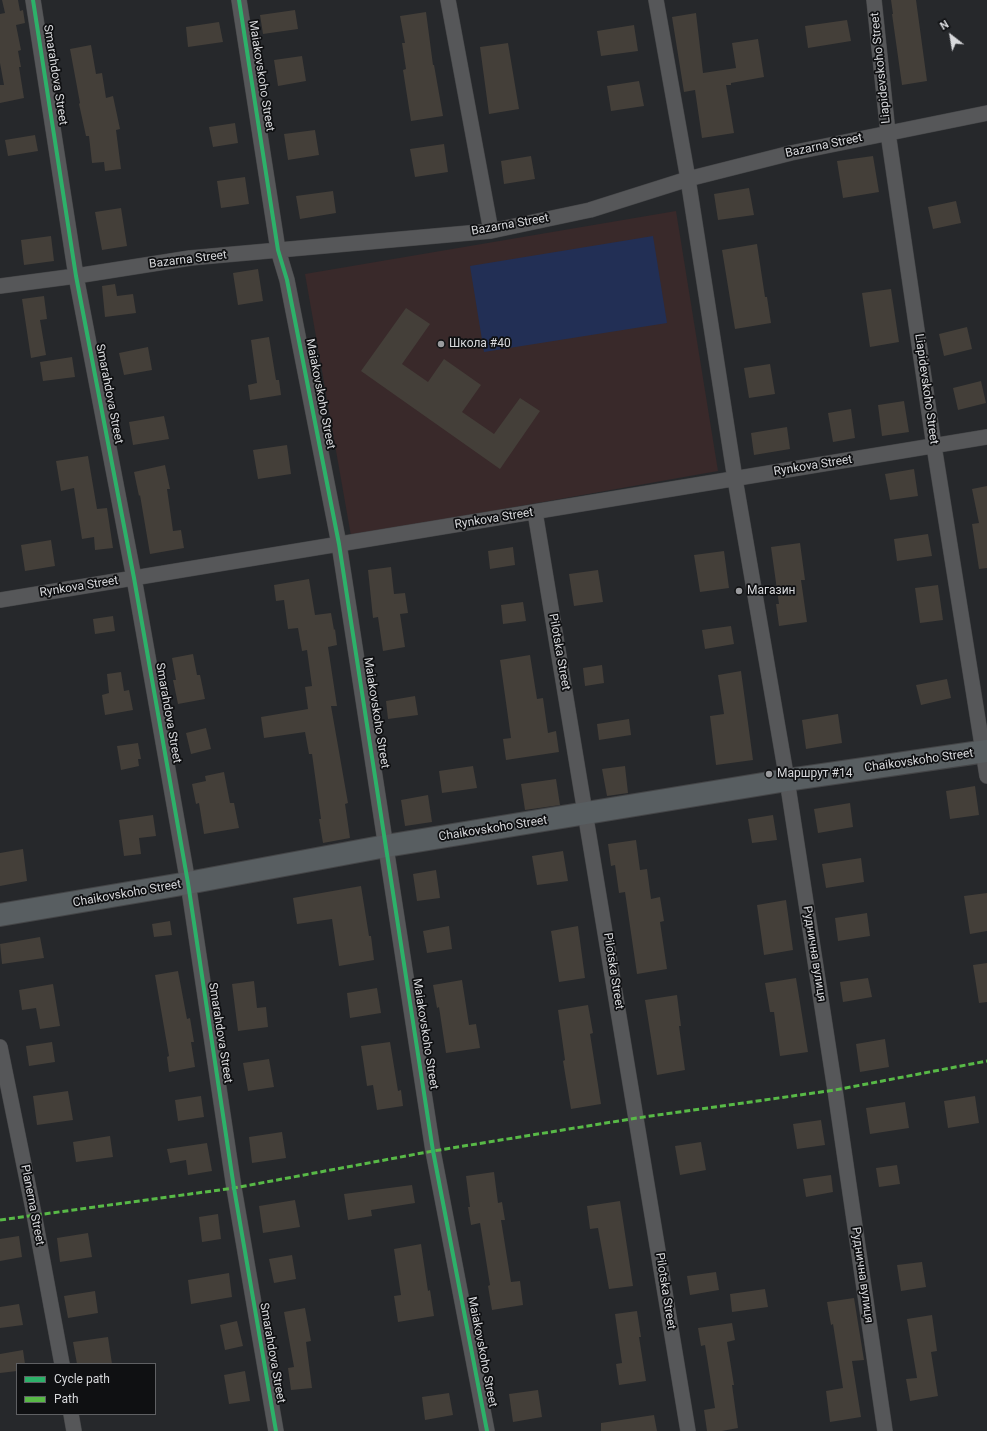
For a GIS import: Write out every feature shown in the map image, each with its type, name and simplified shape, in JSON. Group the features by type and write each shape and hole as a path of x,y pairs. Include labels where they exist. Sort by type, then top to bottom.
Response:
{"street":[{"name":"Smarahdova Street","path":"33,0 76,276 134,578 188,883 234,1188 276,1431"},
{"name":"Maiakovskoho Street","path":"239,0 278,250 287,280 339,544 433,1151 487,1431"},
{"path":"448,0 491,231"},
{"name":"Руднична вулиця","path":"656,0 688,179 734,479 787,780 835,1090 885,1431"},
{"name":"Liapidevskoho Street","path":"874,0 888,132 934,446 985,751 987,776"},
{"name":"Bazarna Street","path":"0,286 190,258 491,231 590,210 688,179 791,153 987,113"},
{"name":"Rynkova Street","path":"0,600 987,437"},
{"name":"Pilotska Street","path":"535,512 688,1431"},
{"name":"Chaikovskoho Street","path":"0,915 188,883 386,846 787,780 985,751"},
{"name":"Planerna Street","path":"0,1047 34,1214 62,1363"},
{"path":"71,1415 74,1431"}],"shaded area":[{"path":"676,211 718,471 351,536 305,274"},
{"path":"653,236 667,323 484,352 470,266"}],"building":[{"path":"2,0 18,0 20,11 23,10 25,23 16,25 21,50 18,51 21,67 19,67 24,98 0,103 0,85 4,85 0,63 0,14 5,13"},
{"path":"891,0 916,0 927,81 902,85"},
{"path":"295,10 298,29 263,34 260,15"},
{"path":"426,12 433,65 443,116 411,121 403,70 406,69 402,43 405,43 400,16"},
{"path":"696,13 703,73 736,68 732,43 758,39 764,77 726,85 734,133 702,138 695,90 684,92 672,17"},
{"path":"847,20 851,41 808,48 805,26"},
{"path":"219,22 223,42 188,47 186,27"},
{"path":"634,25 638,51 601,56 597,31"},
{"path":"508,43 519,109 489,114 480,47"},
{"path":"91,45 96,74 102,73 106,98 113,96 120,129 116,130 121,169 105,171 104,162 92,163 89,136 86,136 79,104 70,49"},
{"path":"302,56 306,81 278,86 274,60"},
{"path":"639,81 644,106 611,111 607,86"},
{"path":"235,123 238,143 213,147 209,127"},
{"path":"315,130 319,155 288,160 284,134"},
{"path":"35,135 38,151 8,156 5,140"},
{"path":"444,144 448,172 415,177 410,149"},
{"path":"531,156 535,179 504,184 501,161"},
{"path":"873,156 879,192 843,198 837,161"},
{"path":"245,177 249,204 221,208 217,181"},
{"path":"749,188 754,215 718,220 714,194"},
{"path":"333,191 336,213 300,219 296,196"},
{"path":"956,201 961,223 933,229 928,207"},
{"path":"121,208 127,246 102,250 95,212"},
{"path":"51,236 54,261 24,265 21,240"},
{"path":"757,244 765,297 767,297 771,323 735,329 722,250"},
{"path":"258,269 263,301 238,305 233,273"},
{"path":"115,284 117,296 133,294 136,313 105,317 102,286"},
{"path":"891,289 899,342 870,347 862,293"},
{"path":"44,296 47,319 40,320 46,355 31,358 22,299"},
{"path":"406,308 430,324 402,364 428,382 444,359 481,385 462,412 494,434 520,398 540,411 500,469 361,371"},
{"path":"967,327 972,349 944,356 939,334"},
{"path":"269,337 276,380 279,380 281,395 250,400 248,385 257,383 251,340"},
{"path":"148,347 152,370 124,375 119,353"},
{"path":"72,357 75,377 43,381 40,362"},
{"path":"770,364 775,394 749,398 744,368"},
{"path":"981,381 986,403 958,410 953,388"},
{"path":"904,401 909,432 882,436 878,405"},
{"path":"851,409 855,438 833,442 828,413"},
{"path":"164,416 169,439 133,445 129,422"},
{"path":"787,427 790,449 754,455 751,433"},
{"path":"287,445 291,474 258,479 253,450"},
{"path":"88,456 97,509 107,508 113,548 95,550 94,537 82,539 74,488 61,491 56,461"},
{"path":"165,465 170,489 167,489 173,531 181,530 184,548 150,554 140,495 139,496 134,472"},
{"path":"914,469 918,496 890,500 885,474"},
{"path":"987,486 987,568 979,569 972,524 979,523 972,489"},
{"path":"928,534 932,556 897,561 894,539"},
{"path":"51,540 55,566 25,571 21,545"},
{"path":"800,543 805,580 801,580 807,622 779,626 776,604 779,604 771,547"},
{"path":"513,547 515,565 490,569 488,551"},
{"path":"724,551 729,588 700,592 694,555"},
{"path":"391,567 394,594 405,593 408,613 400,614 405,647 383,651 378,617 373,618 368,570"},
{"path":"598,570 603,602 574,606 569,574"},
{"path":"309,579 315,615 331,613 334,630 335,629 337,645 328,647 337,706 331,706 348,803 345,804 350,838 323,843 312,754 309,754 305,732 264,738 261,717 308,709 305,687 312,686 307,650 302,651 298,628 288,629 284,600 276,601 274,585"},
{"path":"938,585 943,620 920,623 915,588"},
{"path":"523,602 526,621 503,624 501,605"},
{"path":"113,616 115,631 95,634 93,619"},
{"path":"731,626 734,644 705,649 702,630"},
{"path":"193,654 197,675 200,675 205,699 178,704 173,680 176,680 172,658"},
{"path":"530,655 537,699 543,698 548,733 556,731 559,752 506,760 503,739 511,738 500,660"},
{"path":"602,665 604,683 585,686 583,668"},
{"path":"741,671 753,760 716,765 710,716 724,714 718,675"},
{"path":"121,672 124,691 129,690 133,710 105,715 102,695 109,693 107,674"},
{"path":"947,679 951,698 921,705 916,685"},
{"path":"415,696 418,715 388,719 386,701"},
{"path":"838,714 842,743 806,749 802,720"},
{"path":"629,719 631,735 599,740 597,724"},
{"path":"206,728 211,749 191,754 186,733"},
{"path":"138,743 141,759 138,759 139,766 121,770 117,746"},
{"path":"473,766 477,788 442,793 439,771"},
{"path":"625,766 628,793 607,796 602,769"},
{"path":"224,772 230,803 234,803 239,828 204,834 199,803 196,804 192,784 206,781 205,776"},
{"path":"556,779 560,805 525,810 521,784"},
{"path":"975,786 979,815 950,819 946,791"},
{"path":"428,795 432,822 405,826 401,800"},
{"path":"850,803 853,827 818,833 814,809"},
{"path":"153,815 156,836 139,838 141,854 124,856 119,820"},
{"path":"773,815 777,840 752,843 748,819"},
{"path":"636,840 640,870 647,869 651,899 660,897 664,921 660,922 667,969 637,974 625,892 619,893 615,865 611,866 608,844"},
{"path":"23,849 27,881 0,886 0,853"},
{"path":"563,851 568,881 537,885 532,856"},
{"path":"861,858 864,882 826,888 822,864"},
{"path":"436,870 440,898 417,901 413,874"},
{"path":"361,886 374,960 339,966 332,919 297,924 293,898"},
{"path":"987,893 987,931 970,934 964,896"},
{"path":"786,900 793,950 764,955 757,905"},
{"path":"867,913 870,936 838,941 835,918"},
{"path":"170,921 172,935 154,937 152,924"},
{"path":"449,926 452,949 427,953 423,931"},
{"path":"578,926 585,978 559,982 551,931"},
{"path":"40,937 44,958 2,964 0,944"},
{"path":"987,963 987,1002 979,1003 973,965"},
{"path":"178,971 187,1019 190,1018 194,1042 191,1042 195,1067 169,1072 167,1057 169,1056 155,975"},
{"path":"796,978 808,1052 780,1056 774,1012 770,1012 765,983"},
{"path":"868,978 872,997 843,1002 840,982"},
{"path":"462,980 469,1025 476,1024 480,1048 446,1053 439,1007 437,1008 433,985"},
{"path":"254,981 257,1008 266,1007 268,1027 238,1031 232,984"},
{"path":"53,984 60,1026 40,1029 36,1008 22,1010 19,990"},
{"path":"377,988 381,1013 350,1018 347,993"},
{"path":"677,995 681,1026 679,1026 685,1070 657,1075 645,1000"},
{"path":"588,1005 593,1033 590,1034 601,1104 571,1109 563,1061 565,1060 558,1010"},
{"path":"885,1039 889,1067 860,1072 856,1044"},
{"path":"52,1042 55,1062 29,1066 26,1046"},
{"path":"390,1042 398,1091 401,1090 403,1106 377,1110 373,1085 367,1086 361,1046"},
{"path":"269,1059 274,1087 248,1091 243,1063"},
{"path":"68,1091 73,1120 37,1125 33,1096"},
{"path":"201,1096 204,1117 178,1121 175,1100"},
{"path":"975,1096 979,1123 948,1128 944,1101"},
{"path":"905,1102 909,1128 870,1134 866,1108"},
{"path":"821,1120 825,1145 797,1149 793,1124"},
{"path":"282,1132 286,1158 252,1163 249,1137"},
{"path":"110,1136 113,1157 76,1162 73,1142"},
{"path":"701,1142 706,1170 680,1175 675,1146"},
{"path":"207,1143 212,1171 188,1175 186,1160 170,1163 167,1149"},
{"path":"897,1165 900,1184 879,1187 876,1168"},
{"path":"494,1172 498,1203 502,1202 505,1220 501,1220 511,1282 520,1281 523,1305 492,1310 488,1286 490,1285 480,1223 471,1225 466,1176"},
{"path":"831,1175 833,1192 806,1197 803,1179"},
{"path":"412,1185 415,1203 371,1210 372,1216 348,1220 344,1194"},
{"path":"295,1200 300,1227 263,1233 259,1206"},
{"path":"620,1201 633,1286 609,1289 598,1228 590,1229 587,1206"},
{"path":"218,1214 221,1239 202,1242 199,1217"},
{"path":"88,1233 92,1257 60,1262 57,1238"},
{"path":"19,1236 22,1257 0,1261 0,1239"},
{"path":"421,1244 428,1291 430,1290 434,1316 398,1322 394,1296 401,1295 394,1249"},
{"path":"292,1255 296,1279 274,1283 269,1259"},
{"path":"922,1262 926,1287 901,1291 897,1265"},
{"path":"716,1272 719,1290 690,1295 687,1276"},
{"path":"229,1273 232,1297 191,1304 188,1280"},
{"path":"765,1289 768,1307 732,1312 730,1294"},
{"path":"95,1291 98,1313 68,1318 64,1296"},
{"path":"854,1298 864,1360 852,1361 861,1417 830,1422 826,1391 843,1388 833,1324 831,1325 827,1302"},
{"path":"19,1304 23,1325 0,1328 0,1307"},
{"path":"305,1308 311,1341 306,1342 312,1388 291,1390 288,1368 294,1367 284,1312"},
{"path":"637,1311 641,1337 639,1337 646,1381 619,1385 616,1364 622,1363 615,1314"},
{"path":"932,1315 937,1351 931,1352 938,1396 910,1401 906,1379 917,1378 907,1319"},
{"path":"237,1321 243,1346 225,1350 220,1325"},
{"path":"732,1323 735,1340 727,1342 734,1385 732,1385 738,1428 722,1431 707,1431 704,1410 715,1408 705,1345 701,1346 698,1328"},
{"path":"108,1337 112,1363 77,1363 73,1342"},
{"path":"23,1350 25,1363 16,1363 16,1371 0,1373 0,1354"},
{"path":"245,1371 250,1401 229,1404 224,1375"},
{"path":"538,1390 542,1417 513,1422 509,1394"},
{"path":"449,1393 453,1415 425,1420 422,1397"},
{"path":"654,1415 657,1431 601,1431 601,1423"}],"marked path":[{"path":"0,1220 234,1188 433,1151 637,1118 835,1090 987,1061"}],"cycle path":[{"path":"33,0 76,276 134,578 188,883 234,1188 276,1431"},
{"path":"239,0 278,250 287,280 339,544 433,1151 487,1431"}],"place":[{"name":"Школа #40","path":"441,344"},
{"name":"Магазин","path":"739,591"},
{"name":"Маршрут #14","path":"769,774"}]}
